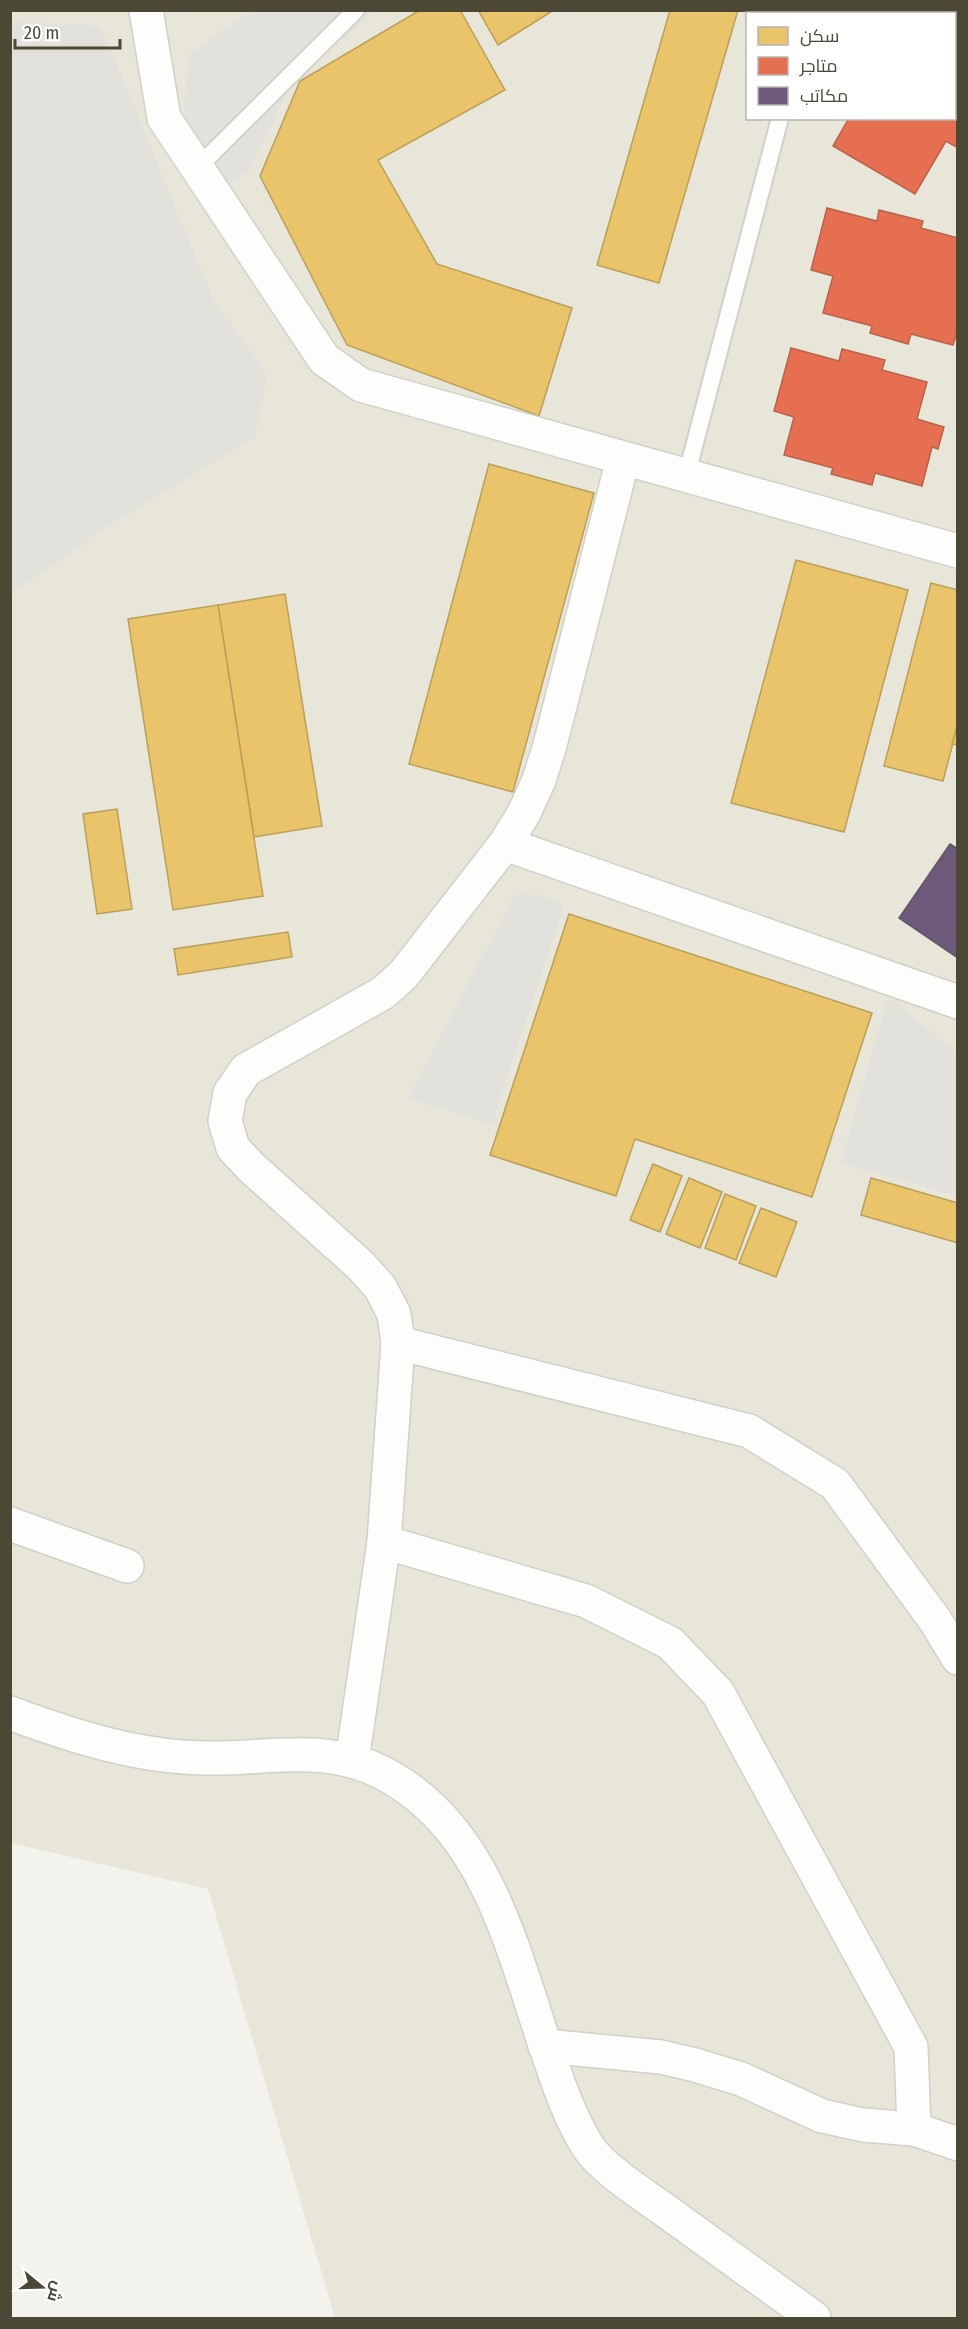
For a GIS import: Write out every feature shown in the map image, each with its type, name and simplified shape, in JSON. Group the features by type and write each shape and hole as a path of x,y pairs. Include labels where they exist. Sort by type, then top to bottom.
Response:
{"street":[{"path":"146,10 164,118 324,359 361,385 957,551"},
{"path":"352,1761 384,1542 398,1343 394,1314 381,1287 360,1265 252,1168 233,1148 225,1121 230,1093 246,1070 383,993 404,974 505,844 524,813 539,780 550,745 623,459"},
{"path":"505,844 957,1002"},
{"path":"398,1343 749,1431 835,1484 935,1620 957,1658"},
{"path":"10,1524 127,1566"},
{"path":"384,1542 586,1601 670,1643 718,1693 911,2047 914,2129"},
{"path":"10,1713 94,1742 150,1754 209,1758 310,1753 352,1761 382,1772 408,1788 432,1808 466,1848 490,1889 566,2105 591,2150 625,2181 814,2319"},
{"path":"545,2046 661,2057 695,2065 741,2079 822,2116 863,2124 914,2129 957,2145"}],"lane":[{"path":"198,168 356,10"},
{"path":"686,477 779,120"}],"shaded area":[{"path":"11,11 957,11 957,2318 335,2318 208,1889 11,1843"},
{"path":"252,11 375,11 292,82 249,171 222,190 184,117 188,55"},
{"path":"11,22 101,26 213,299 267,375 255,437 111,524 11,594"},
{"path":"515,894 536,895 558,900 563,909 492,1124 409,1098"},
{"path":"888,997 957,1054 957,1196 841,1163"}],"building: سكن":[{"path":"420,10 460,10 505,90 378,160 437,264 572,308 539,416 347,345 260,176 300,81"},
{"path":"478,10 554,10 498,45"},
{"path":"670,10 738,10 659,283 597,265"},
{"path":"812,10 848,10 847,12 815,12"},
{"path":"489,464 594,493 513,792 409,764"},
{"path":"796,560 908,590 844,832 731,803"},
{"path":"931,583 958,590 958,724 943,781 884,766"},
{"path":"285,594 322,826 254,837 218,605"},
{"path":"218,605 263,896 173,910 128,619"},
{"path":"958,724 958,745 952,744"},
{"path":"117,809 132,909 97,914 83,814"},
{"path":"569,914 872,1013 812,1197 635,1139 616,1196 490,1155"},
{"path":"288,932 292,957 178,975 174,949"},
{"path":"653,1164 682,1176 660,1232 630,1220"},
{"path":"689,1178 722,1192 700,1248 666,1234"},
{"path":"871,1178 958,1203 958,1243 861,1215"},
{"path":"725,1194 756,1206 736,1260 705,1248"},
{"path":"761,1208 797,1222 776,1277 739,1263"}],"building: متاجر":[{"path":"956,29 958,30 958,148 946,141 915,194 833,146 848,120 956,120"},
{"path":"827,208 877,221 879,210 923,221 921,228 958,238 958,329 953,345 911,334 908,344 870,333 872,326 823,313 833,276 811,270"},
{"path":"791,348 839,361 842,349 885,360 882,370 927,382 917,419 944,427 938,449 932,447 922,486 875,473 872,485 831,474 833,468 784,455 794,417 774,411"}],"building: مكاتب":[{"path":"950,844 958,849 958,958 899,918"}]}
